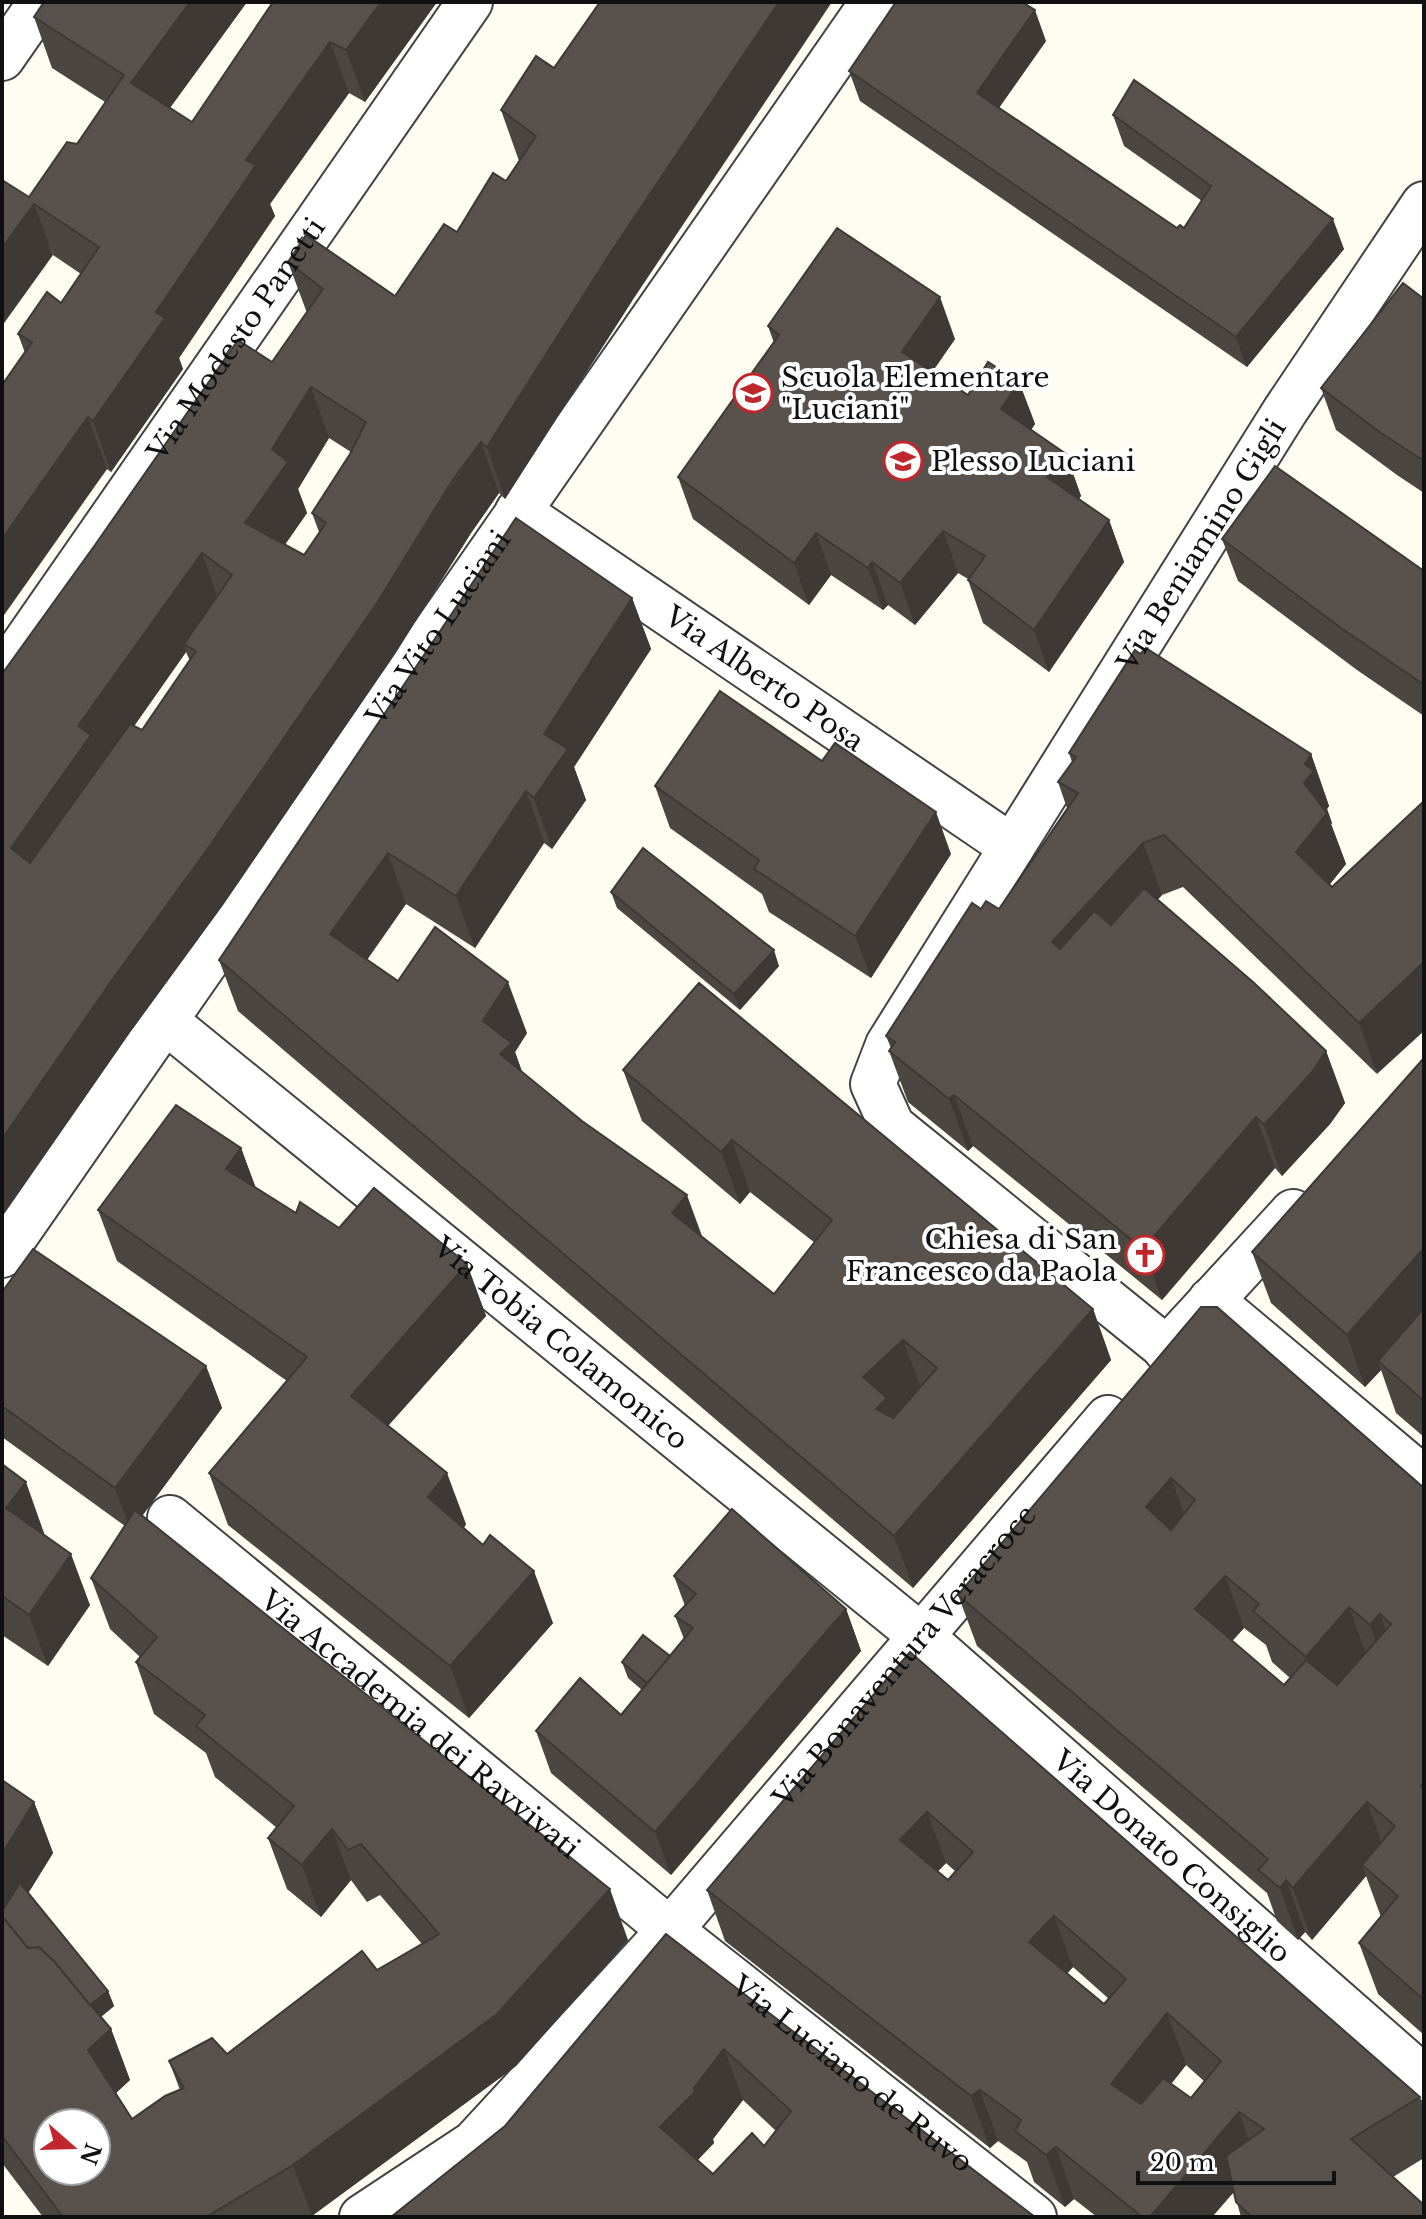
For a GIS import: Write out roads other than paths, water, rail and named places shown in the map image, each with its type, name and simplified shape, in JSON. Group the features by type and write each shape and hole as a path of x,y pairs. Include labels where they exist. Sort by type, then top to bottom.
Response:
{"street":[{"path":"2,58 41,2"},
{"name":"Via Modesto Panetti","path":"2,676 470,2"},
{"name":"Via Vito Luciani","path":"2,1255 873,2"},
{"name":"Via Beniamino Gigli","path":"1167,1349 892,1126 873,1084 888,1045 1285,411 1424,204"},
{"name":"Via Alberto Posa","path":"518,511 1012,847"},
{"name":"Via Tobia Colamonico","path":"164,1020 921,1636"},
{"name":"Via Bonaventura Veracroce","path":"362,2217 474,2143 670,1930 1167,1349 1317,1186"},
{"path":"1211,1300 1424,1479"},
{"name":"Via Accademia dei Ravvivati","path":"170,1518 670,1930"},
{"name":"Via Donato Consiglio","path":"921,1636 1424,2078"},
{"name":"Via Luciano de Ruvo","path":"670,1930 1034,2217"}],"place":[{"name":"Scuola Elementare \"Luciani\"","path":"753,393"},
{"name":"Plesso Luciani","path":"903,461"},
{"name":"Chiesa di San Francesco da Paola","path":"1145,1255"}]}
